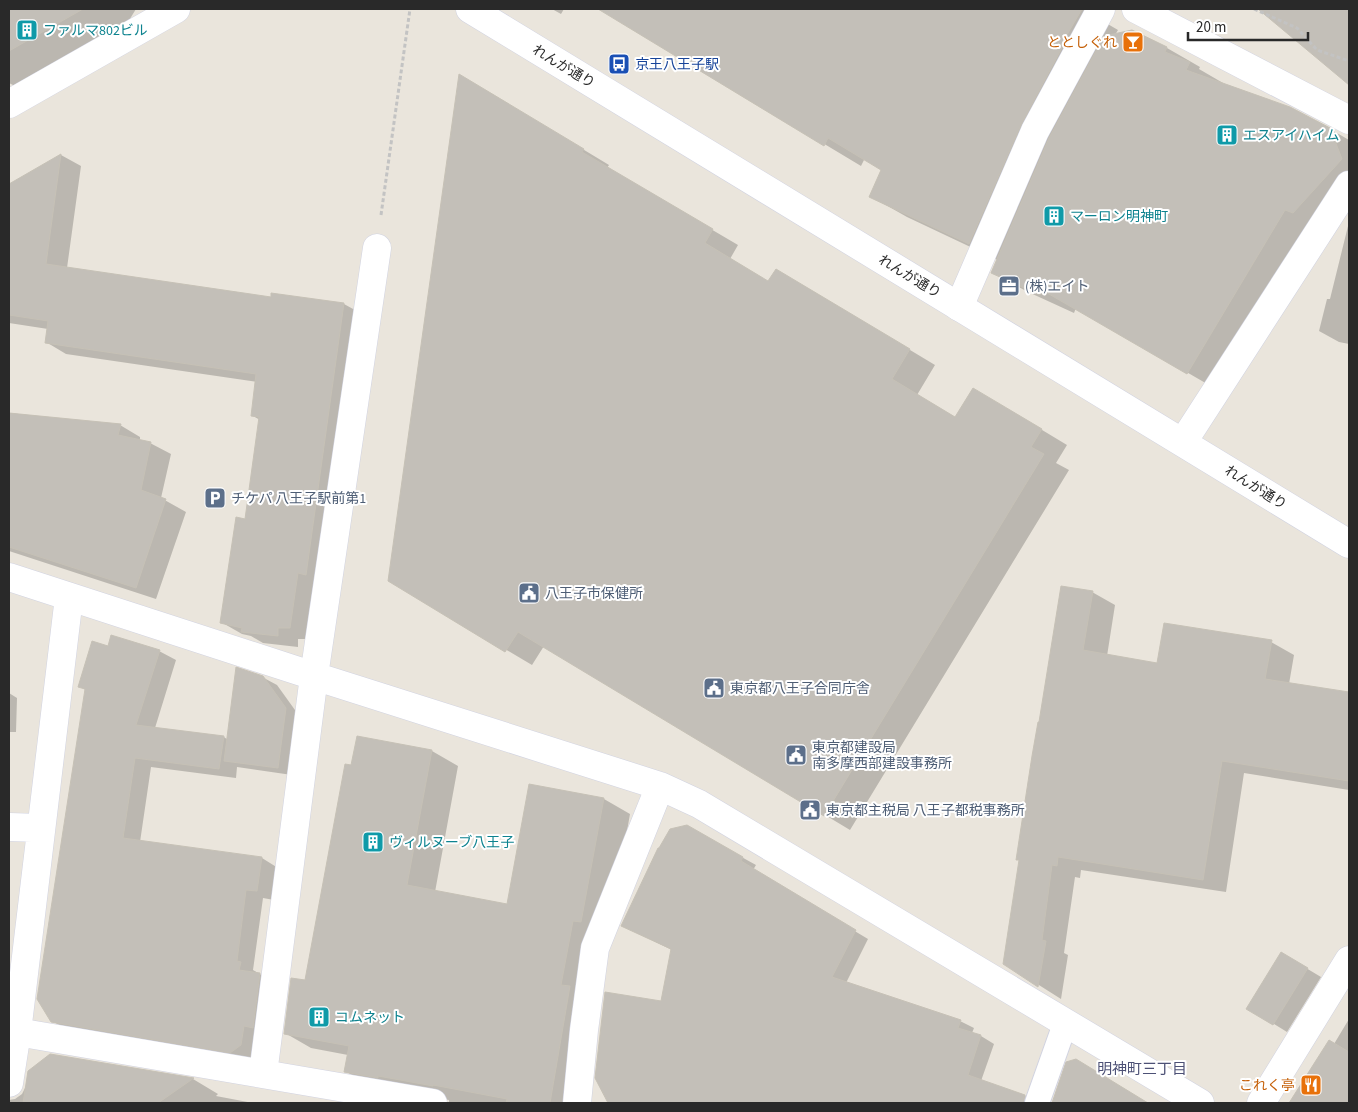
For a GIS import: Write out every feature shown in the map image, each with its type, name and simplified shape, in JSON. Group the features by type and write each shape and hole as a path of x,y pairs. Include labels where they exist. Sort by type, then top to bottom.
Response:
{"street":[{"path":"9,104 176,9"},
{"name":"れんが通り","path":"470,9 1349,544"},
{"path":"959,306 1035,131 1101,9"},
{"path":"1136,9 1349,120"},
{"path":"1183,442 1349,184"},
{"path":"263,1074 314,676 377,248"},
{"path":"9,576 69,597 660,786 699,804 1200,1103"},
{"path":"9,1083 17,1032 69,597"},
{"path":"577,1103 595,948 660,786"},
{"path":"9,827 40,828"},
{"path":"1261,1103 1349,960"},
{"path":"17,1032 433,1103"}],"lane":[{"path":"1037,1103 1065,1024"}],"path":[{"path":"377,248 410,9"},
{"path":"1254,9 1297,28 1317,50 1349,61"}],"building":[{"name":"ファルマ802ビル","path":"9,9 83,9 9,51"},
{"path":"598,9 1082,9 1061,45 1064,44 1021,125 969,244 869,197 881,170 828,138 824,146"},
{"path":"1258,9 1349,9 1349,85"},
{"path":"1132,30 1167,47 1165,52 1190,62 1186,70 1290,107 1330,128 1342,159 1293,213 1285,210 1187,374 1042,290 1040,295 991,273 1049,138 1104,36"},
{"path":"459,74 584,149 582,152 713,229 705,243 768,281 776,269 910,349 892,379 955,417 973,388 1042,429 1031,447 1044,454 824,816 518,632 505,652 388,581"},
{"path":"61,154 46,264 271,297 271,293 344,303 306,575 298,573 290,628 278,628 278,636 241,632 242,628 220,623 236,517 245,519 259,417 251,416 256,374 45,343 48,321 9,315 9,184"},
{"path":"9,413 121,424 118,435 151,442 141,490 166,499 136,588 9,547"},
{"path":"1061,586 1093,591 1083,650 1157,663 1164,623 1272,640 1265,679 1349,692 1349,781 1222,761 1203,880 1058,857 1057,866 1052,865 1042,940 1046,941 1038,987 1003,964 1019,860 1016,860"},
{"path":"111,635 160,650 136,725 224,736 219,769 135,758 123,838 262,857 257,891 246,890 237,961 241,962 239,970 260,973 253,1028 244,1026 241,1045 230,1053 51,1022 37,999 85,689 78,687 92,641 108,646"},
{"path":"236,667 263,676 286,708 278,768 224,761"},
{"name":"ヴィルヌーブ八王子","path":"357,736 432,750 407,885 507,904 529,784 604,798 581,922 573,921 561,985 570,986 550,1103 506,1103 507,1099 433,1085 344,1072 349,1046 284,1034 291,978 305,980 345,764 351,765"},
{"path":"687,825 743,857 741,861 856,930 832,977 961,1020 958,1028 981,1035 968,1075 1025,1095 1024,1103 608,1103 595,1078 605,992 661,1001 671,949 621,926 658,848 670,829"},
{"path":"1281,952 1308,968 1273,1025 1246,1009"},
{"path":"1329,1040 1349,1052 1349,1103 1289,1103"},
{"path":"50,1054 194,1078 158,1103 23,1103 28,1071"},
{"path":"1076,1059 1148,1103 1052,1103 1066,1062"}],"place":[{"name":"ファルマ802ビル","path":"27,30"},
{"name":"ととしぐれ","path":"1133,42"},
{"name":"京王八王子駅","path":"619,64"},
{"name":"エスアイハイム","path":"1227,135"},
{"name":"マーロン明神町","path":"1054,216"},
{"name":"(株)エイト","path":"1009,286"},
{"name":"チケパ 八王子駅前第1","path":"215,498"},
{"name":"八王子市保健所","path":"529,593"},
{"name":"東京都八王子合同庁舎","path":"714,688"},
{"name":"東京都建設局 南多摩西部建設事務所","path":"796,755"},
{"name":"東京都主税局 八王子都税事務所","path":"810,810"},
{"name":"ヴィルヌーブ八王子","path":"373,842"},
{"name":"コムネット","path":"319,1017"},
{"name":"これく亭","path":"1311,1085"}],"district":[{"name":"明神町三丁目","path":"1142,1069"}]}
